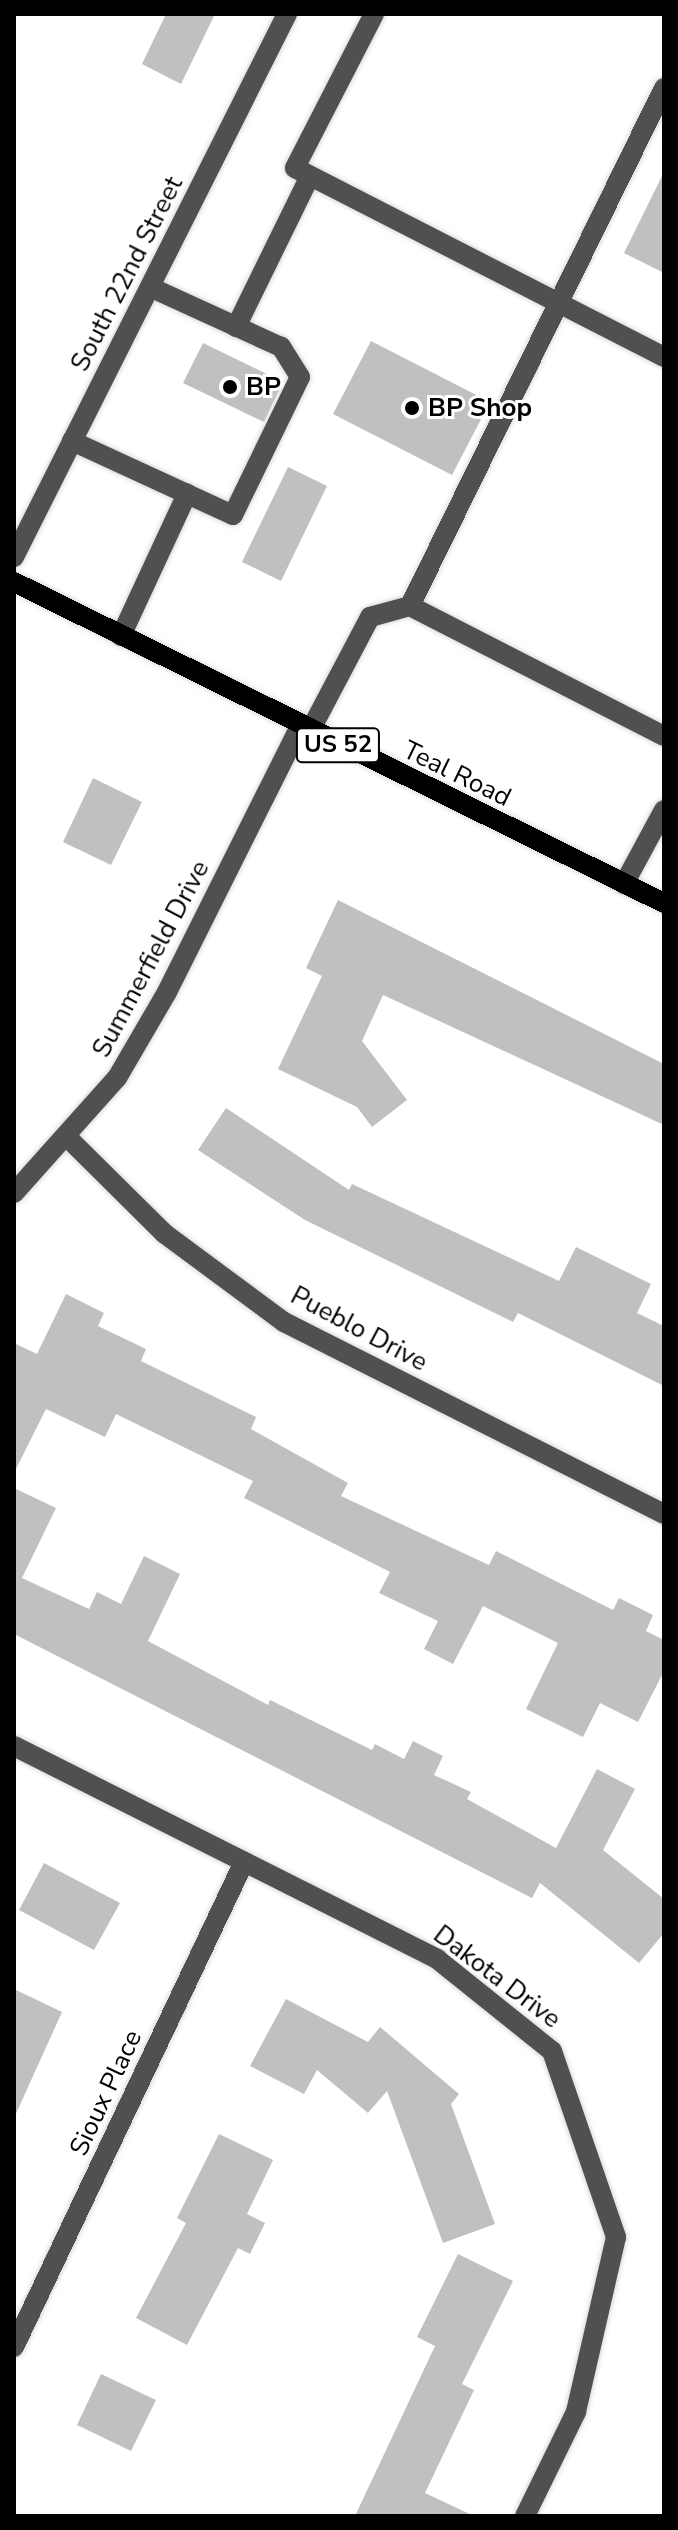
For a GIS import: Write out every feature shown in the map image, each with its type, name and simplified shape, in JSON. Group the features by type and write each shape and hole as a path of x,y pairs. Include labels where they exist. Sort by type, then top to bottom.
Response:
{"main road":[{"name":"Teal Road","path":"14,582 664,903"}],"street":[{"name":"South 22nd Street","path":"14,557 287,14"},
{"path":"374,14 295,168 664,357"},
{"path":"664,88 410,606 664,736"},
{"path":"236,327 310,176"},
{"path":"72,441 233,515 300,377 281,347 150,287"},
{"path":"121,636 187,494"},
{"name":"Summerfield Drive","path":"14,1193 117,1078 160,1004 305,728 370,617 410,606"},
{"path":"624,884 664,810"},
{"name":"Pueblo Drive","path":"66,1136 165,1234 284,1322 664,1514"},
{"name":"Dakota Drive","path":"14,1746 437,1959 552,2051 616,2237 576,2412 525,2516"},
{"name":"Sioux Place","path":"14,2347 244,1862"}],"building":[{"path":"166,14 215,14 181,84 142,64"},
{"path":"664,172 664,273 624,253"},
{"name":"BP Shop","path":"371,341 490,402 452,475 333,414"},
{"path":"203,343 283,382 264,422 183,383"},
{"path":"288,467 327,486 281,581 242,562"},
{"path":"93,778 142,802 111,865 63,842"},
{"path":"338,900 664,1064 664,1125 383,995 362,1041 407,1100 372,1127 357,1107 278,1069 322,976 306,968"},
{"path":"226,1108 349,1190 352,1184 559,1281 576,1247 651,1284 637,1313 664,1326 664,1386 518,1313 513,1322 305,1220 198,1150"},
{"path":"66,1294 104,1313 98,1326 146,1349 141,1361 256,1417 251,1429 348,1483 341,1496 489,1565 496,1551 613,1610 619,1598 653,1615 646,1631 664,1640 664,1671 638,1722 600,1703 583,1737 526,1709 558,1643 483,1606 453,1664 424,1649 438,1621 379,1593 390,1572 244,1498 253,1481 116,1414 105,1437 46,1409 14,1473 14,1343 37,1354"},
{"path":"14,1488 56,1508 22,1578 89,1609 97,1592 121,1604 144,1556 180,1574 148,1641 268,1705 270,1700 372,1750 375,1744 404,1759 413,1741 443,1756 434,1775 471,1792 467,1799 556,1848 597,1769 635,1789 603,1850 664,1899 664,1933 639,1963 540,1883 532,1898 14,1634"},
{"path":"44,1863 120,1903 94,1950 19,1910"},
{"path":"14,1989 62,2012 14,2118"},
{"path":"286,1999 368,2042 380,2027 459,2094 451,2104 495,2224 443,2243 387,2091 368,2113 317,2070 304,2094 250,2066"},
{"path":"219,2134 273,2160 247,2214 265,2223 250,2254 238,2248 187,2345 136,2318 186,2223 177,2218"},
{"path":"458,2254 513,2281 462,2384 474,2390 425,2493 474,2516 355,2516 435,2346 417,2337"},
{"path":"101,2374 156,2400 131,2451 77,2425"}],"place":[{"name":"BP","path":"230,387"},
{"name":"BP Shop","path":"412,408"}]}
